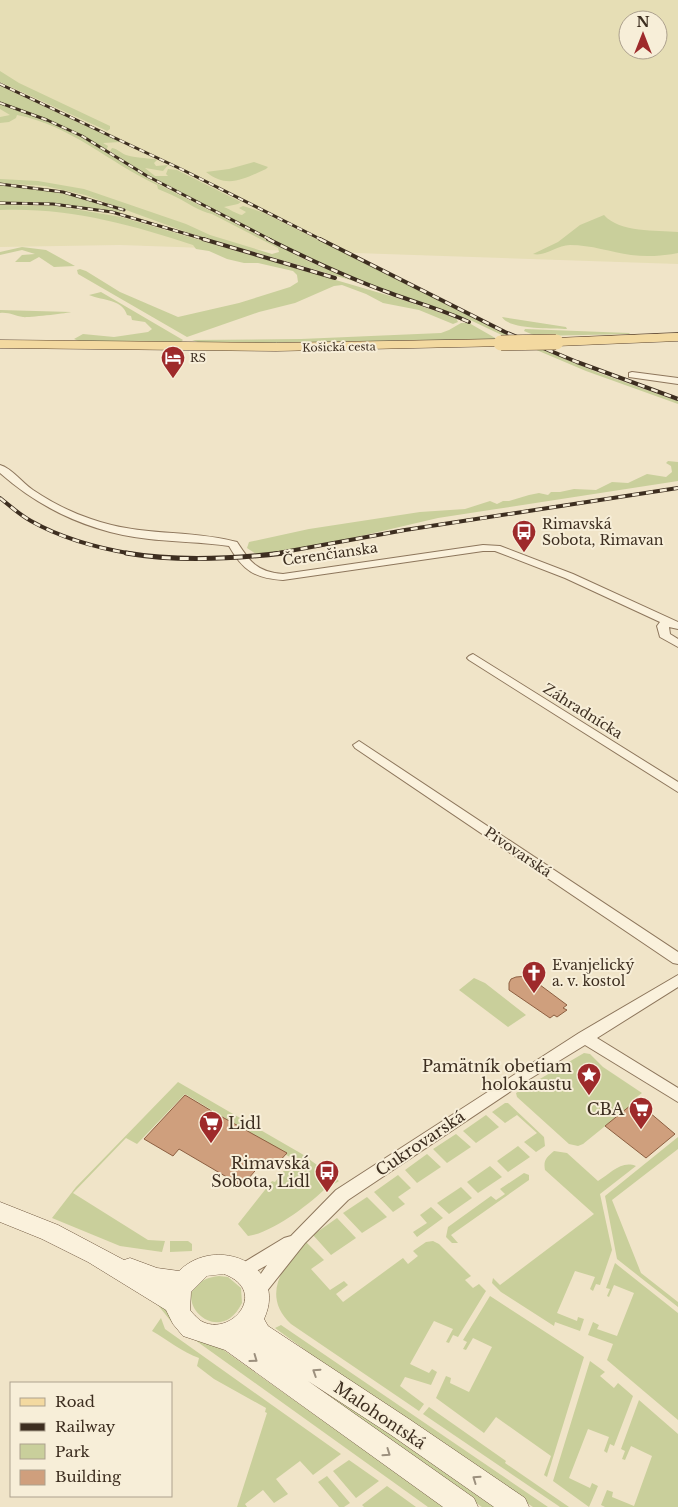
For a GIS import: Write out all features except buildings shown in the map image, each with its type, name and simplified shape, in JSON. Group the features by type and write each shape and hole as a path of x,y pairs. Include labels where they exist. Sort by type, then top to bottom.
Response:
{"main road":[{"name":"Košická cesta","path":"0,344 276,347 556,342 678,337"},
{"path":"0,1212 50,1232 180,1293"},
{"path":"225,1264 244,1272 252,1280 257,1291 257,1304 252,1317 235,1331 212,1335 199,1332 188,1325 180,1316 180,1293 196,1270 210,1265 225,1264"},
{"name":"Malohontská","path":"252,1317 259,1334 273,1345 400,1427 516,1507"},
{"name":"Malohontská","path":"212,1335 233,1342 465,1507"}],"street":[{"path":"632,375 678,381"},
{"name":"Čerenčianska","path":"0,468 31,494 79,518 110,528 146,536 233,544 245,563 252,569 268,576 283,577 308,574 420,556 496,548 509,551 673,623"},
{"path":"673,623 663,626 664,635 678,644"},
{"name":"Záhradnícka","path":"473,658 678,788"},
{"name":"Pivovarská","path":"359,745 678,959"},
{"name":"Cukrovarská","path":"257,1291 299,1238 342,1195 518,1078 678,980"},
{"path":"584,1037 678,1096"},
{"name":"Cukrovarská","path":"244,1272 299,1238"}],"shaded area":[{"path":"0,0 678,0 678,264 120,245 0,247"}],"green space":[{"path":"0,71 19,83 110,126 110,129 107,131 0,82"},
{"path":"0,86 121,142 103,143 108,146 106,151 152,181 308,261 357,282 189,233 85,195 45,186 0,183 0,179 38,181 84,189 186,224 210,235 272,254 279,252 278,248 158,189 157,185 55,127 17,115 16,118 9,122 0,123 0,117 10,115 0,109"},
{"path":"112,148 126,155 155,159 157,160 154,163 156,166 168,165 163,171 145,168 155,176 168,176 166,174 168,169 177,170 241,202 224,207 238,214 242,215 246,212 239,208 243,206 262,212 514,338 508,338 468,319 389,292 313,261 147,176 110,151"},
{"path":"254,162 268,167 236,181 221,180 206,172 229,169"},
{"path":"0,185 61,193 121,210 120,212 52,203 0,202"},
{"path":"0,205 56,206 121,217 397,298 456,318 458,322 453,324 419,310 383,303 342,285 334,286 295,303 259,312 187,337 78,274 77,270 86,271 120,292 178,317 239,303 290,287 298,282 297,275 293,271 258,263 244,263 227,259 209,251 196,249 193,245 146,230 98,218 49,211 0,210"},
{"path":"604,215 611,221 629,228 678,232 678,253 637,256 586,246 570,245 542,254 533,254 558,242 580,225"},
{"path":"22,247 46,250 75,266 54,267 39,257 30,262 15,262 22,255 35,254 22,250 0,255 0,252"},
{"path":"101,292 183,340 180,343 79,341 74,339 83,334 114,337 148,332 152,329 145,322 132,320 131,316 127,315 125,310 117,303 89,295"},
{"path":"0,310 71,312 26,317 0,313"},
{"path":"502,317 566,327 567,329 522,326 506,321"},
{"path":"461,323 469,323 497,339 256,343 201,343 192,340 301,339 441,333"},
{"path":"525,329 630,334 536,336 524,331"},
{"path":"527,346 534,346 599,373 678,401 678,404 586,371"},
{"path":"668,461 678,462 678,481 438,518 348,539 275,552 256,554 247,548 249,542 309,529 420,512 465,509 490,501 497,504 539,493 548,495 551,492 574,489 596,490 612,482 628,483 647,474 666,477 672,472 671,466 666,463"},
{"path":"474,978 485,983 526,1015 508,1027 459,990"},
{"path":"584,1053 590,1054 603,1067 642,1093 634,1099 636,1101 578,1146 569,1144 517,1097 516,1093"},
{"path":"178,1082 302,1154 339,1181 327,1187 301,1209 279,1224 258,1234 248,1236 238,1224 272,1181 275,1182 293,1159 185,1094 137,1144 126,1138 73,1193 148,1240 165,1241 162,1252 120,1246 52,1218 76,1187"},
{"path":"508,1103 544,1137 545,1146 536,1152 524,1142 537,1133 517,1115 505,1123 492,1112"},
{"path":"486,1115 499,1127 476,1143 463,1131"},
{"path":"456,1134 471,1147 447,1163 433,1149"},
{"path":"678,1137 678,1149 612,1200 641,1273 678,1302 678,1307 617,1259 605,1196"},
{"path":"518,1146 530,1157 508,1172 497,1161"},
{"path":"554,1151 567,1153 598,1181 621,1166 636,1166 600,1194 612,1250 600,1285 596,1284 593,1291 590,1289 595,1277 575,1271 557,1313 577,1321 578,1317 584,1319 580,1331 555,1322 554,1326 501,1292 492,1283 493,1278 500,1285 594,1214 545,1170 546,1159"},
{"path":"427,1154 441,1167 417,1183 405,1170"},
{"path":"490,1166 502,1177 478,1193 467,1182"},
{"path":"524,1173 529,1175 529,1180 451,1235 458,1243 452,1243 446,1237 448,1227 491,1196 496,1200 505,1194 500,1189"},
{"path":"398,1175 411,1188 398,1197 405,1204 393,1212 374,1192"},
{"path":"461,1187 472,1198 449,1214 437,1203"},
{"path":"367,1197 387,1217 362,1233 343,1213"},
{"path":"431,1207 443,1218 417,1237 413,1232 427,1223 420,1215"},
{"path":"337,1218 356,1238 331,1255 313,1235"},
{"path":"170,1241 188,1241 192,1244 192,1251 170,1252"},
{"path":"433,1241 439,1244 471,1276 465,1280 473,1288 479,1284 486,1291 458,1337 453,1335 449,1343 446,1342 453,1329 434,1321 410,1364 429,1373 432,1369 437,1372 431,1385 405,1377 400,1386 424,1404 419,1411 291,1324 277,1303 276,1292 278,1281 289,1261 306,1242 324,1260 311,1269 330,1290 344,1281 348,1285 336,1294 343,1302 403,1258 408,1264 418,1256 413,1251 426,1242"},
{"path":"615,1263 678,1313 678,1420 607,1360 613,1344 588,1335 593,1322 599,1325 597,1329 617,1336 634,1293 614,1285 609,1297 607,1296 610,1289 606,1288"},
{"path":"112,1271 445,1507 428,1507 174,1325 157,1304"},
{"path":"219,1276 228,1277 241,1288 242,1303 231,1317 219,1322 207,1320 197,1312 192,1302 192,1291 201,1282"},
{"path":"490,1296 584,1357 547,1477 544,1475 551,1456 496,1417 484,1433 436,1398 446,1376 451,1378 450,1383 469,1392 492,1347 473,1338 466,1350 463,1349 467,1342 463,1340"},
{"path":"161,1318 165,1329 341,1454 313,1475 300,1461 276,1479 288,1494 274,1503 263,1490 245,1504 247,1507 237,1507 267,1413 265,1412 266,1408 214,1379 197,1366 199,1358 152,1331"},
{"path":"281,1325 548,1507 533,1507 335,1372 275,1328"},
{"path":"242,1332 496,1507 482,1507 318,1393"},
{"path":"590,1361 605,1372 600,1376 614,1388 618,1383 633,1396 614,1446 610,1444 607,1453 604,1451 609,1437 588,1429 569,1478 590,1488 592,1483 598,1486 589,1507 553,1481"},
{"path":"639,1400 678,1434 678,1507 605,1507 601,1505 607,1490 613,1492 612,1497 634,1506 652,1456 631,1446 625,1460 622,1459 625,1451 621,1449"},
{"path":"429,1407 569,1507 560,1507 423,1414"},
{"path":"349,1460 379,1481 356,1498 333,1471"},
{"path":"327,1476 350,1503 344,1507 339,1507 318,1482"},
{"path":"387,1486 416,1507 364,1507 362,1505"}],"railway":[{"path":"0,84 183,170 322,240"},
{"path":"0,103 47,120 82,136 147,176 271,240"},
{"path":"0,184 63,192 124,210"},
{"path":"0,203 53,204 112,212 207,240"},
{"path":"203,239 335,278"},
{"path":"268,239 359,281 469,322"},
{"path":"320,239 505,332 577,362 678,399"},
{"path":"273,554 405,530 678,488"},
{"path":"0,498 27,519 55,533 93,546 133,554"},
{"path":"126,553 185,559 245,557 284,553"}],"place":[{"name":"RS","path":"173,379"},
{"name":"Rimavská Sobota, Rimavan","path":"524,553"},
{"name":"Evanjelický a. v. kostol","path":"534,994"},
{"name":"Pamätník obetiam holokaustu","path":"589,1096"},
{"name":"CBA","path":"641,1130"},
{"name":"Lidl","path":"211,1144"},
{"name":"Rimavská Sobota, Lidl","path":"327,1193"}]}
